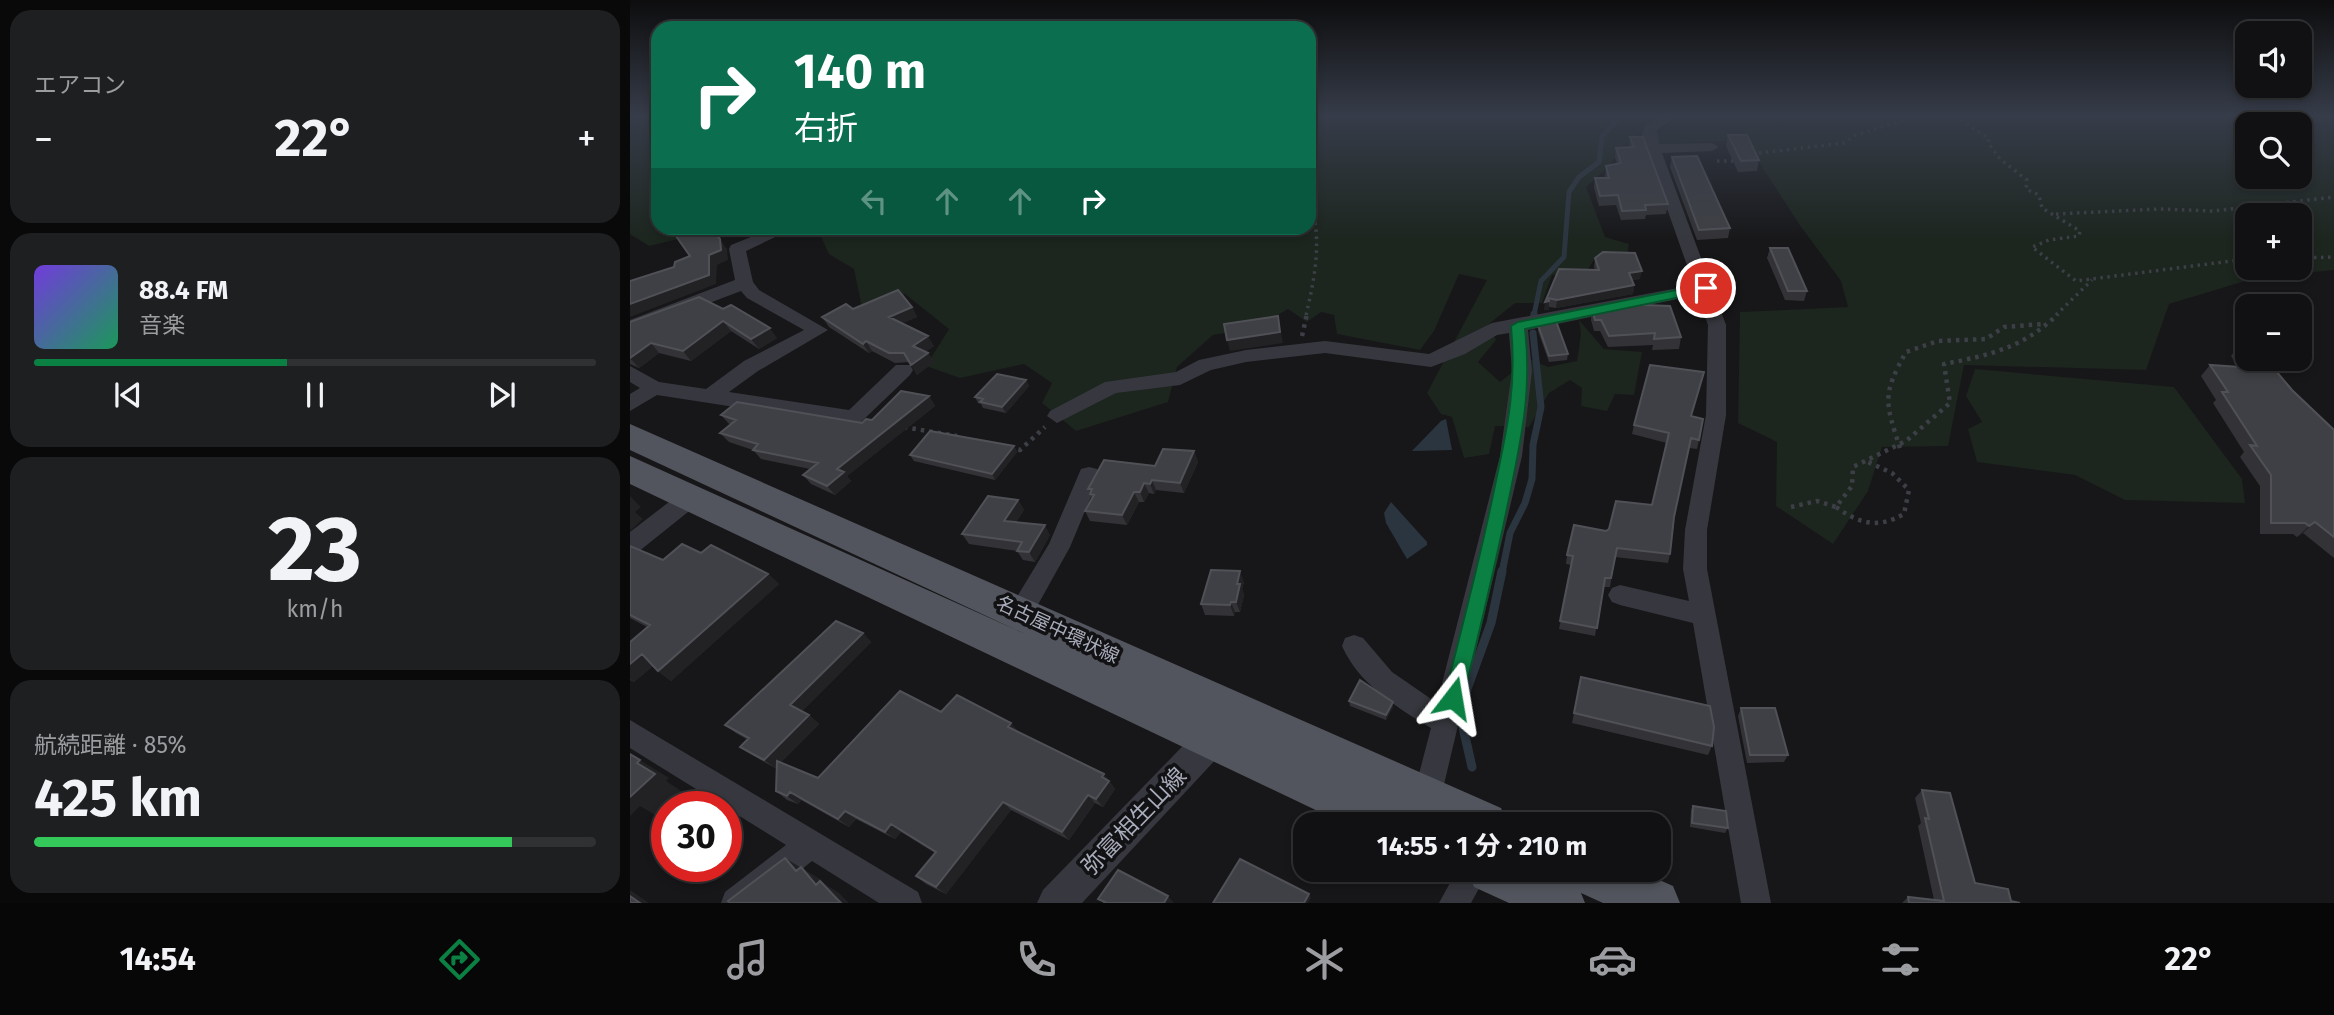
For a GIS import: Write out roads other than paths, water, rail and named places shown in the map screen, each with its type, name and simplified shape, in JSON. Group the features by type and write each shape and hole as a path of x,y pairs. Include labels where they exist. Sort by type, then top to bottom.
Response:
{"main road":[{"name":"名古屋中環状線","path":"630,436 1021,612 1373,812"},
{"name":"名古屋中環状線","path":"630,469 690,498 1226,726 1427,797 1459,812"},
{"path":"1516,882 1561,903"},
{"path":"1610,882 1656,903"}],"street":[{"path":"1656,157 1706,288 1717,325 1719,349 1716,415 1696,530 1695,569 1700,614 1756,903"},
{"path":"711,395 751,366 818,330 752,294 744,283 737,249 770,235"},
{"path":"630,327 744,283"},
{"path":"1057,416 1112,387 1180,377 1206,365 1325,347 1431,361 1458,350 1492,329 1706,288"},
{"path":"1427,797 1513,445 1522,371 1518,326"},
{"path":"630,373 654,387 853,418 903,370"},
{"path":"630,404 654,387"},
{"path":"1021,612 1059,547 1090,475"},
{"path":"630,545 690,498"},
{"path":"1620,595 1700,614"},
{"path":"1354,646 1364,664 1423,709 1447,723"},
{"name":"弥富相生山線","path":"1056,903 1226,726"},
{"path":"630,733 907,903"},
{"path":"736,903 811,844"},
{"path":"1454,903 1467,882"}],"waterway":[{"path":"1534,315 1541,281 1564,257 1569,192 1579,177 1599,162 1600,157"},
{"path":"1533,321 1534,314"},
{"path":"1502,573 1510,533 1525,503 1532,479 1533,445 1541,407 1533,333"},
{"path":"1472,767 1462,723 1467,689 1491,623 1502,571"}]}
